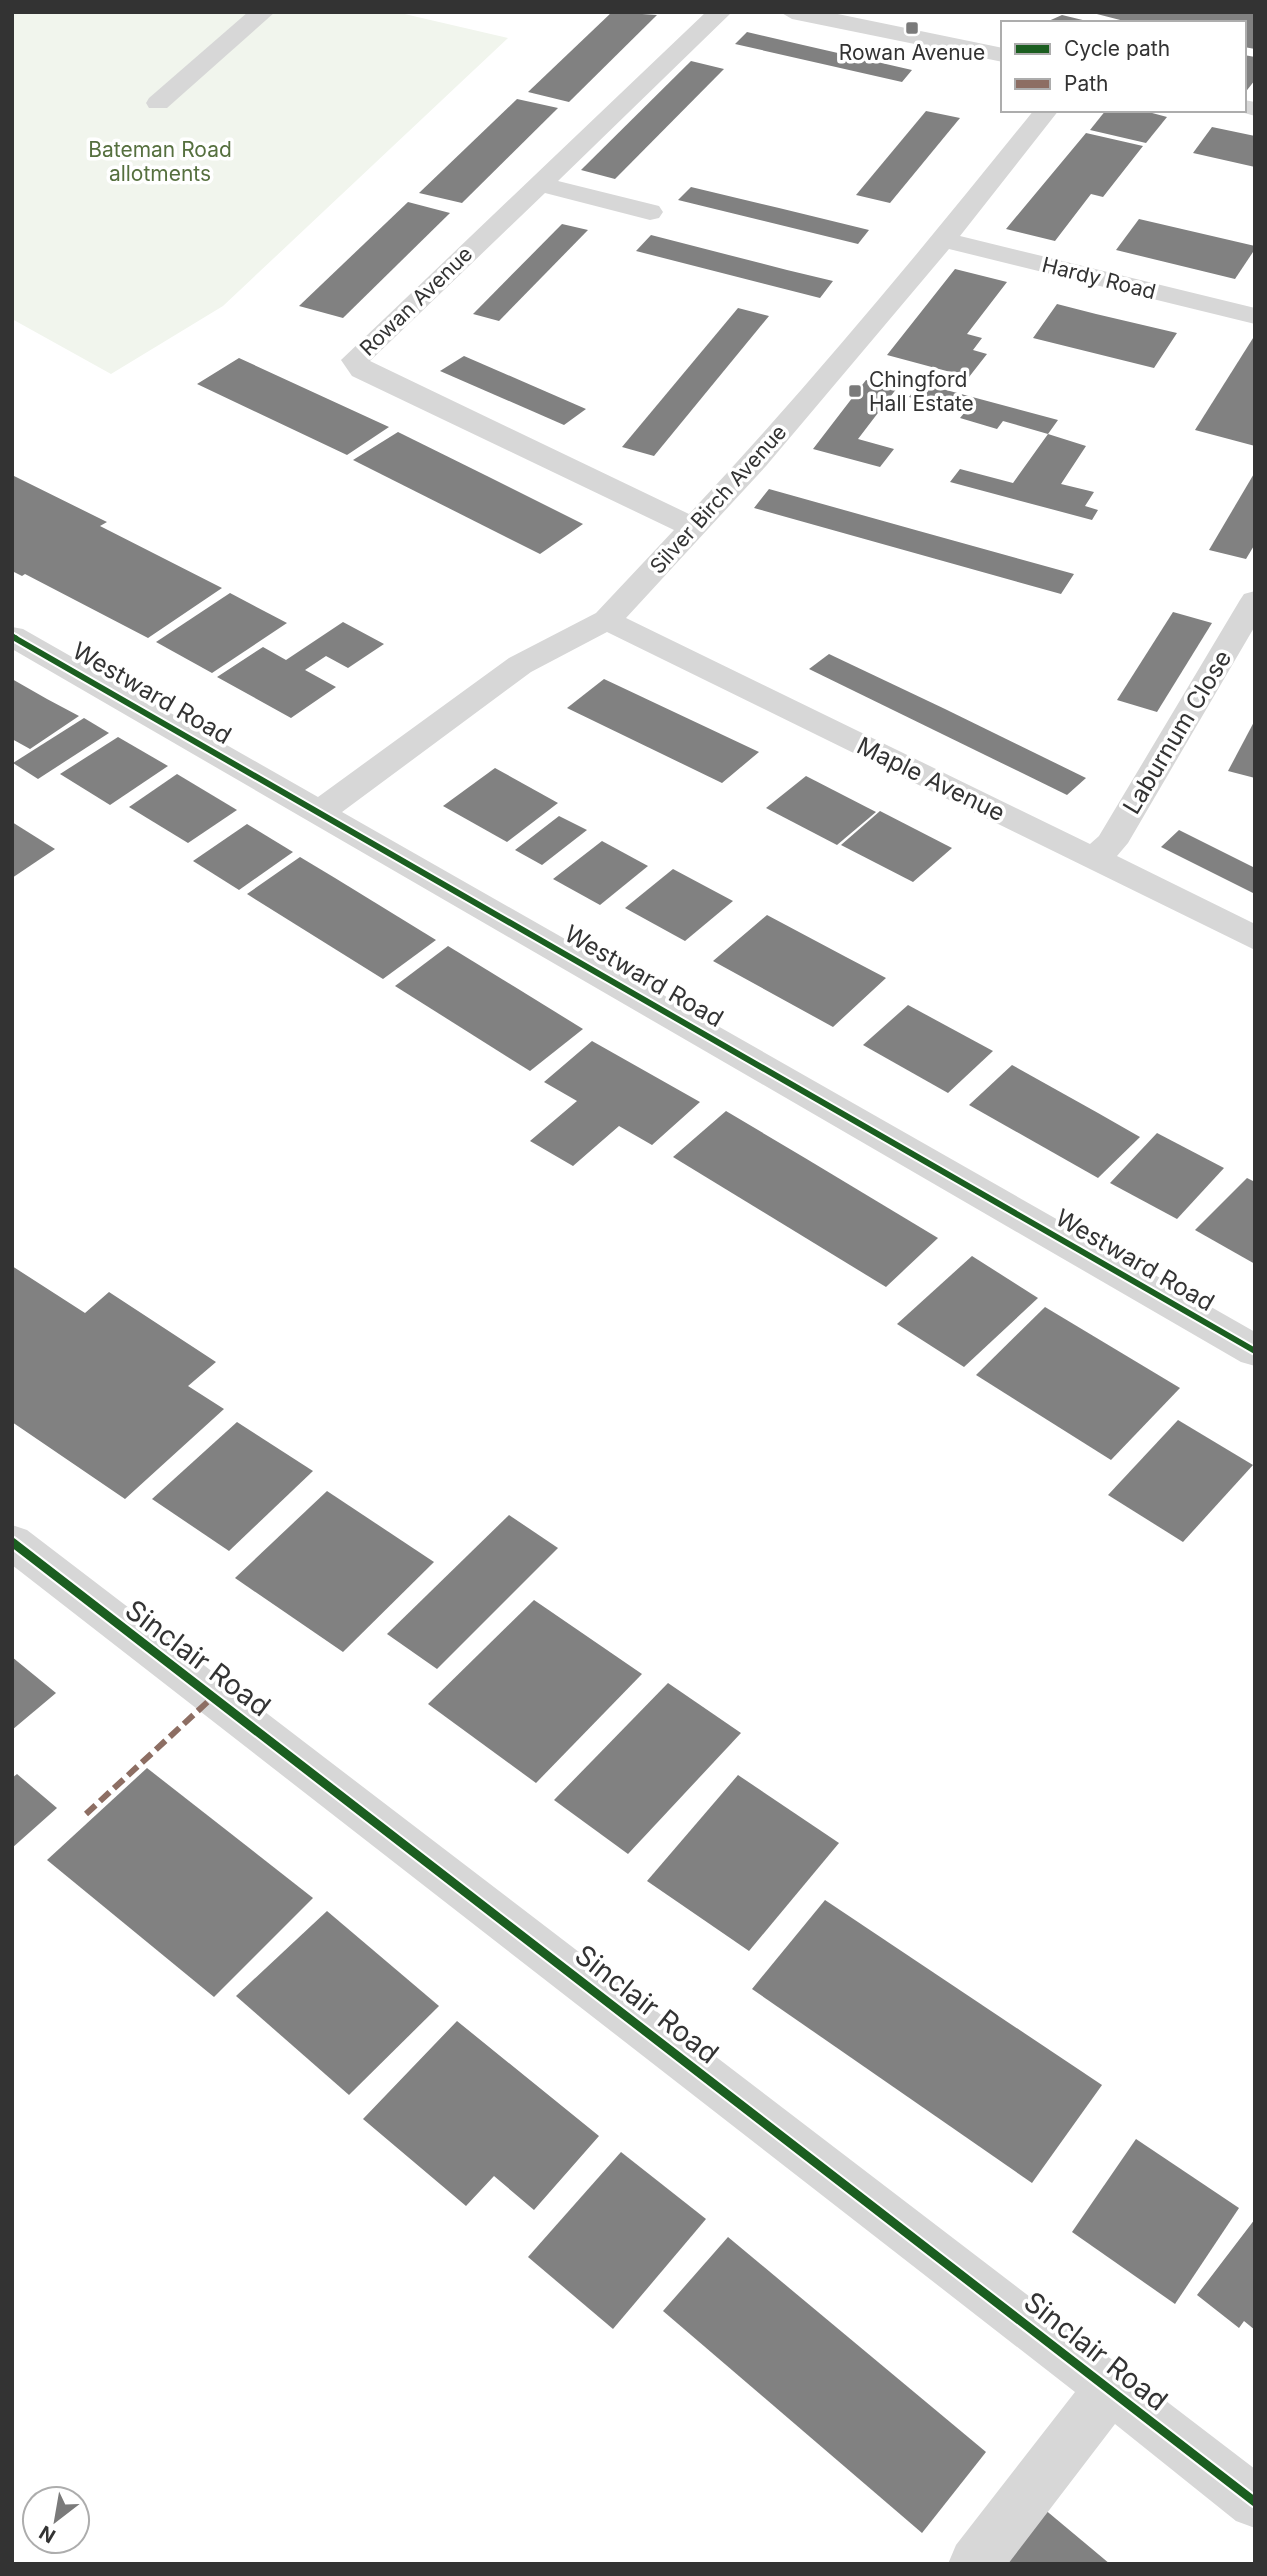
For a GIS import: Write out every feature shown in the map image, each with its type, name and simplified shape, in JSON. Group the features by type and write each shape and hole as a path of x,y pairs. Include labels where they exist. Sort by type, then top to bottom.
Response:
{"street":[{"path":"158,103 263,12"},
{"name":"Rowan Avenue","path":"692,527 362,370 355,360 720,12"},
{"path":"792,12 1001,55"},
{"name":"Silver Birch Avenue","path":"320,811 520,665 567,638 607,620 756,460 943,240 1045,112"},
{"path":"539,184 650,212"},
{"name":"Hardy Road","path":"943,240 1255,316"},
{"name":"Laburnum Close","path":"1094,859 1111,843 1255,600"},
{"name":"Maple Avenue","path":"607,620 1255,938"},
{"name":"Westward Road","path":"12,636 1255,1352"},
{"name":"Sinclair Road","path":"12,1542 1111,2388 1255,2502"},
{"path":"975,2564 1111,2388"}],"green space":[{"name":"Bateman Road allotments","path":"12,12 396,12 508,38 223,306 111,374 12,319"}],"building":[{"path":"612,12 657,15 569,102 528,92"},
{"path":"1089,12 1255,12 1255,49 1246,47 1246,21 1124,21"},
{"path":"1062,15 1087,21 1048,21"},
{"path":"747,32 912,70 902,82 735,44"},
{"path":"1246,55 1255,57 1255,80 1246,91"},
{"path":"691,61 724,69 615,179 581,170"},
{"path":"517,99 558,108 462,203 419,193"},
{"path":"926,111 960,118 890,203 856,195"},
{"path":"1104,112 1148,112 1167,117 1146,143 1090,130"},
{"path":"1212,127 1255,136 1255,167 1193,153"},
{"path":"1086,133 1143,146 1103,197 1091,194 1055,241 1006,229"},
{"path":"691,187 869,230 858,244 678,200"},
{"path":"408,202 450,213 343,318 299,306"},
{"path":"1139,219 1255,246 1255,249 1235,279 1116,250"},
{"path":"562,224 588,230 499,321 473,314"},
{"path":"651,235 833,281 820,298 636,251"},
{"path":"955,269 1007,282 967,334 982,338 973,350 987,354 969,377 887,355"},
{"path":"1057,304 1177,333 1154,368 1033,338"},
{"path":"738,308 769,316 654,456 622,447"},
{"path":"1255,335 1255,446 1195,430 1248,346"},
{"path":"464,356 586,409 564,425 440,371"},
{"path":"239,358 389,427 347,455 197,384"},
{"path":"866,380 897,388 858,439 894,449 880,467 813,449"},
{"path":"920,383 1058,420 1048,434 1003,421 997,429 960,418 965,412 909,397"},
{"path":"398,432 583,524 540,554 353,460"},
{"path":"1048,434 1086,446 1061,484 1094,492 1085,506 1098,510 1092,520 950,482 960,469 1013,483"},
{"path":"1255,472 1255,544 1246,559 1209,550"},
{"path":"12,475 107,522 100,526 222,588 148,638 25,574 22,576 12,571"},
{"path":"769,489 1074,574 1061,594 754,508"},
{"path":"230,593 287,623 212,673 156,642"},
{"path":"1173,612 1212,623 1157,712 1117,700"},
{"path":"343,622 384,644 348,668 326,656 305,670 336,687 291,718 217,677 263,647 286,660"},
{"path":"829,654 1086,778 1067,795 809,669"},
{"path":"12,679 79,716 30,749 12,739"},
{"path":"604,679 759,752 722,783 567,708"},
{"path":"84,718 109,733 38,779 13,763"},
{"path":"1255,720 1255,778 1228,771"},
{"path":"118,737 168,766 110,805 60,774"},
{"path":"495,768 558,803 507,842 443,806"},
{"path":"177,774 237,810 188,843 129,807"},
{"path":"806,776 876,812 837,845 766,808"},
{"path":"880,811 952,848 913,882 841,845"},
{"path":"559,816 587,830 542,865 515,850"},
{"path":"12,822 55,849 12,878"},
{"path":"247,824 293,852 239,890 193,861"},
{"path":"1179,830 1255,868 1255,894 1161,847"},
{"path":"602,841 648,866 600,905 553,879"},
{"path":"300,857 436,940 383,979 247,894"},
{"path":"673,869 733,901 685,941 625,908"},
{"path":"767,915 886,978 833,1027 713,961"},
{"path":"448,946 583,1029 530,1071 395,986"},
{"path":"908,1005 993,1051 948,1093 863,1045"},
{"path":"592,1041 700,1102 652,1145 619,1126 573,1166 530,1141 577,1101 544,1082"},
{"path":"1012,1065 1140,1137 1098,1178 969,1105"},
{"path":"726,1111 938,1238 886,1287 673,1157"},
{"path":"1157,1133 1224,1168 1177,1219 1110,1183"},
{"path":"1247,1178 1255,1182 1255,1264 1195,1230"},
{"path":"972,1256 1038,1298 964,1367 897,1324"},
{"path":"12,1266 85,1313 109,1292 216,1362 188,1386 224,1409 125,1499 12,1422"},
{"path":"1045,1307 1180,1388 1111,1460 976,1375"},
{"path":"1178,1420 1253,1465 1183,1542 1108,1495"},
{"path":"237,1422 313,1471 229,1551 152,1499"},
{"path":"327,1491 434,1562 343,1652 235,1578"},
{"path":"509,1515 558,1548 437,1669 387,1634"},
{"path":"534,1600 642,1674 536,1783 428,1704"},
{"path":"12,1657 56,1693 12,1730"},
{"path":"668,1683 741,1733 628,1854 554,1800"},
{"path":"147,1768 313,1898 214,1997 47,1860"},
{"path":"17,1774 57,1808 12,1848 12,1778"},
{"path":"738,1775 839,1843 749,1951 647,1881"},
{"path":"825,1900 1102,2085 1032,2183 752,1989"},
{"path":"327,1911 439,2006 349,2095 236,1996"},
{"path":"457,2021 599,2136 534,2210 494,2176 466,2206 363,2119"},
{"path":"1136,2139 1239,2208 1175,2304 1072,2232"},
{"path":"621,2152 706,2219 613,2329 528,2257"},
{"path":"1255,2219 1255,2330 1244,2321 1239,2328 1197,2295"},
{"path":"728,2237 986,2452 922,2533 663,2311"},
{"path":"1037,2503 1110,2564 990,2564"}],"marked path":[{"path":"86,1814 214,1696"}],"cycle path":[{"path":"12,636 1255,1351"},
{"path":"12,1542 1111,2388 1255,2502"}],"place":[{"name":"Rowan Avenue","path":"912,28"},
{"name":"Chingford Hall Estate","path":"855,391"}]}
